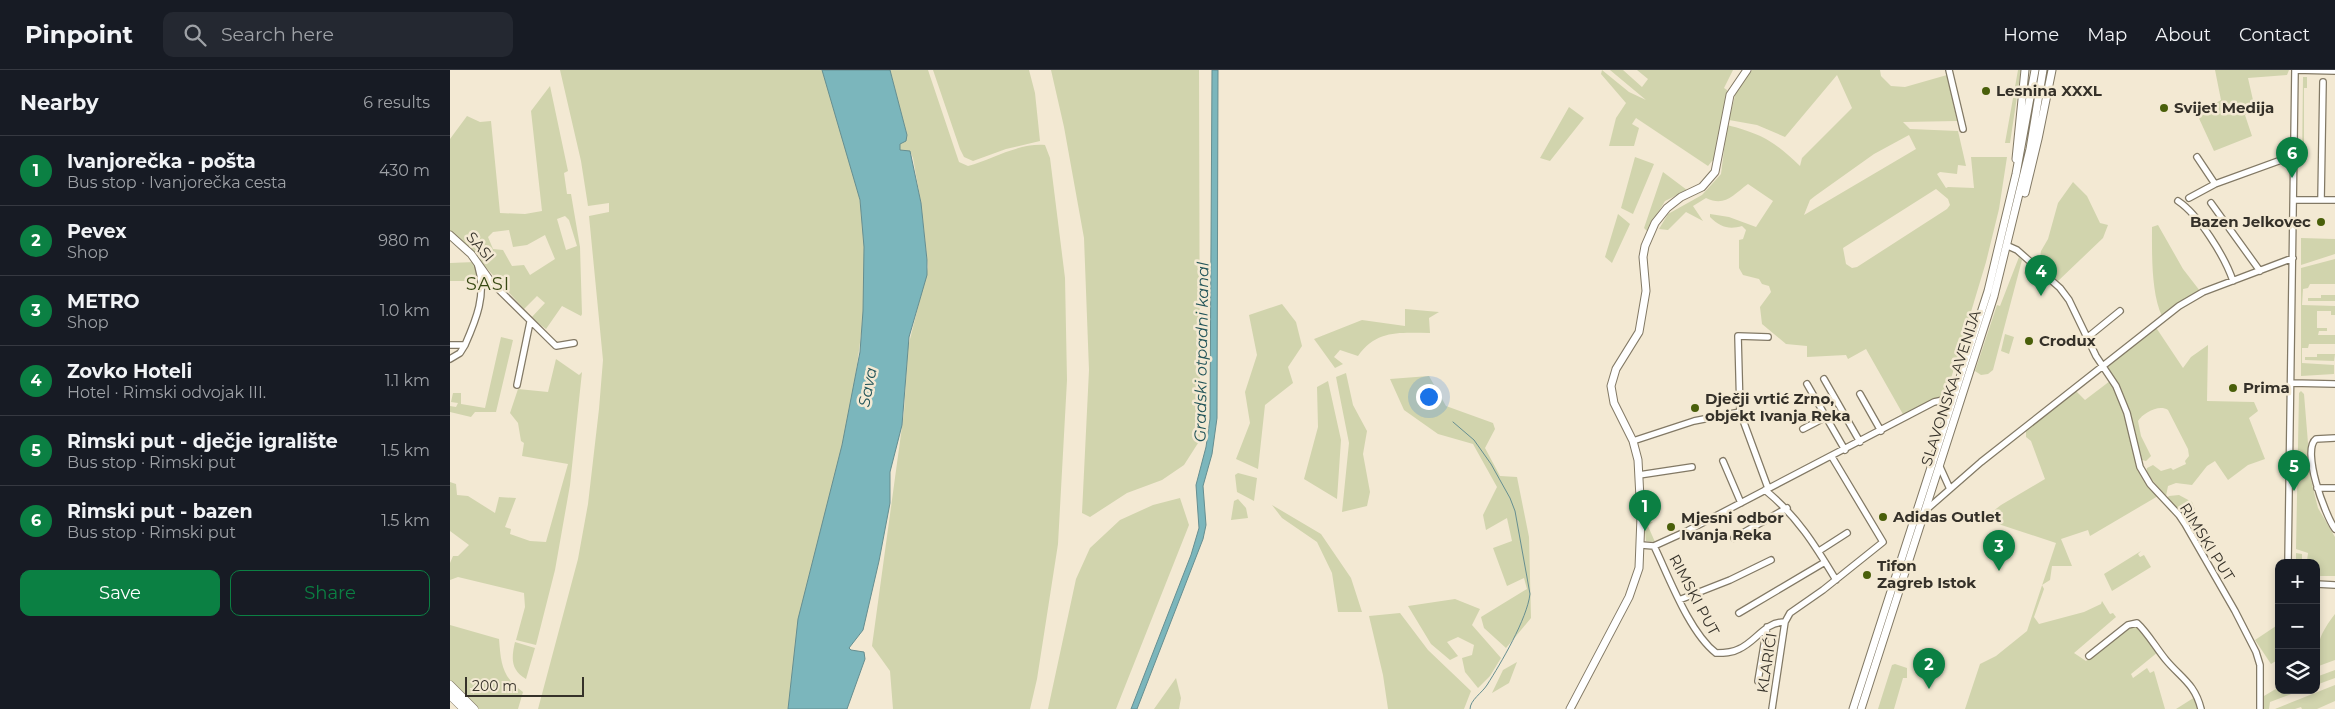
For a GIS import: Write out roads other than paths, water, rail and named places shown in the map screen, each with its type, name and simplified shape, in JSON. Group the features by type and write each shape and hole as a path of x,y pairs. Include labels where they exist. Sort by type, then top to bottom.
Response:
{"highway":[{"path":"450,685 474,709"},
{"path":"450,695 464,709"}],"main road":[{"path":"1570,709 1635,584 1639,568 1641,545 1638,460 1633,441 1614,403 1611,386 1616,369 1639,332 1646,291 1644,246 1658,218 1666,208 1677,199 1702,187 1715,172 1720,155 1729,99 1733,89 1747,70"},
{"path":"2016,174 2018,130 2025,70"},
{"name":"SLAVONSKA AVENIJA","path":"1853,709 1988,292 2016,174 2035,70"},
{"name":"SLAVONSKA AVENIJA","path":"1861,709 1986,323 2008,246 2030,149 2043,70"},
{"path":"2015,216 2030,176 2052,70"},
{"name":"SASI","path":"450,235 477,262 491,282"}],"street":[{"path":"1949,70 1963,129"},
{"path":"2288,559 2295,70 2335,70"},
{"path":"2321,200 2323,82"},
{"path":"2189,198 2215,184 2295,155"},
{"path":"2197,157 2215,184"},
{"path":"2294,200 2335,200"},
{"path":"2178,201 2186,206 2202,225 2223,256 2233,281"},
{"path":"2211,202 2260,271"},
{"name":"RIMSKI PUT","path":"2008,246 2060,288 2069,300 2096,356 2116,386 2127,413 2140,467 2150,484 2185,524 2235,611 2256,652 2260,664 2260,709"},
{"path":"1926,510 2039,415 2180,306 2203,292 2293,258"},
{"path":"450,359 460,352 465,345 480,307 482,284 477,262"},
{"path":"482,284 491,282"},
{"name":"SASI","path":"491,282 556,346 574,343"},
{"path":"2088,337 2120,311"},
{"path":"517,385 530,322"},
{"path":"1768,337 1738,336 1740,412 1767,489 1787,508 1836,580"},
{"path":"450,345 465,345"},
{"path":"1824,379 1860,442"},
{"path":"1806,384 1845,450"},
{"path":"2291,384 2335,384"},
{"path":"1641,545 1654,546 1832,457 1934,402 1942,402 1948,399 1956,392"},
{"path":"1860,394 1881,431"},
{"path":"1942,402 1946,409 1946,423"},
{"path":"1633,441 1694,421 1740,412"},
{"path":"1803,429 1826,416"},
{"path":"2335,438 2319,438 2312,441 2311,446 2317,488 2325,511 2335,528"},
{"name":"RIMSKI PUT","path":"1654,546 1679,600 1708,647 1716,654 1729,653 1740,649 1767,627 1776,622 1785,622 1790,614 1836,580 1882,542 1832,457"},
{"path":"1723,461 1741,503"},
{"path":"1639,475 1692,467"},
{"path":"1940,467 1950,489"},
{"path":"2317,488 2335,488"},
{"path":"1734,538 1787,508"},
{"path":"1818,551 1846,533"},
{"path":"1679,600 1730,580 1771,560"},
{"path":"1738,612 1825,562"},
{"path":"2320,584 2335,585"},
{"name":"KLARIĆI","path":"1772,709 1785,622"},
{"path":"2089,656 2128,625 2137,623 2173,669 2190,683 2198,696 2202,709"},
{"path":"1758,681 1767,627"}],"water":[{"name":"Sava","path":"822,70 890,70 907,135 906,141 900,144 900,150 910,151 921,203 927,275 909,337 902,425 890,472 890,503 879,561 863,630 849,648 864,652 865,659 847,709 788,709 798,619 842,445 860,352 863,311 864,247 860,200"},
{"path":"1212,70 1218,70 1217,418 1212,454 1203,486 1206,525 1203,539 1137,709 1131,709 1191,555 1199,528 1196,485 1206,447 1210,419"}],"waterway":[{"path":"1453,422 1474,440 1491,464 1510,498 1515,511 1530,594 1524,616 1513,641 1487,685 1472,703 1470,709"}],"place":[{"name":"Lesnina XXXL","path":"1986,91"},
{"name":"Svijet Medija","path":"2164,108"},
{"name":"Rimski put - bazen","path":"2292,178"},
{"name":"Bazen Jelkovec","path":"2321,222"},
{"name":"Zovko Hoteli","path":"2041,296"},
{"name":"Crodux","path":"2029,341"},
{"name":"Prima","path":"2233,388"},
{"name":"Dječji vrtić Zrno, objekt Ivanja Reka","path":"1695,408"},
{"name":"Rimski put - dječje igralište","path":"2294,491"},
{"name":"Adidas Outlet","path":"1883,517"},
{"name":"Mjesni odbor Ivanja Reka","path":"1671,527"},
{"name":"Ivanjorečka - pošta","path":"1645,531"},
{"name":"METRO","path":"1999,571"},
{"name":"Tifon Zagreb Istok","path":"1867,575"},
{"name":"Pevex","path":"1929,689"}],"district":[{"name":"SASI","path":"488,284"}],"water label":[{"name":"Gradski otpadni kanal","path":"1201,352"}]}
